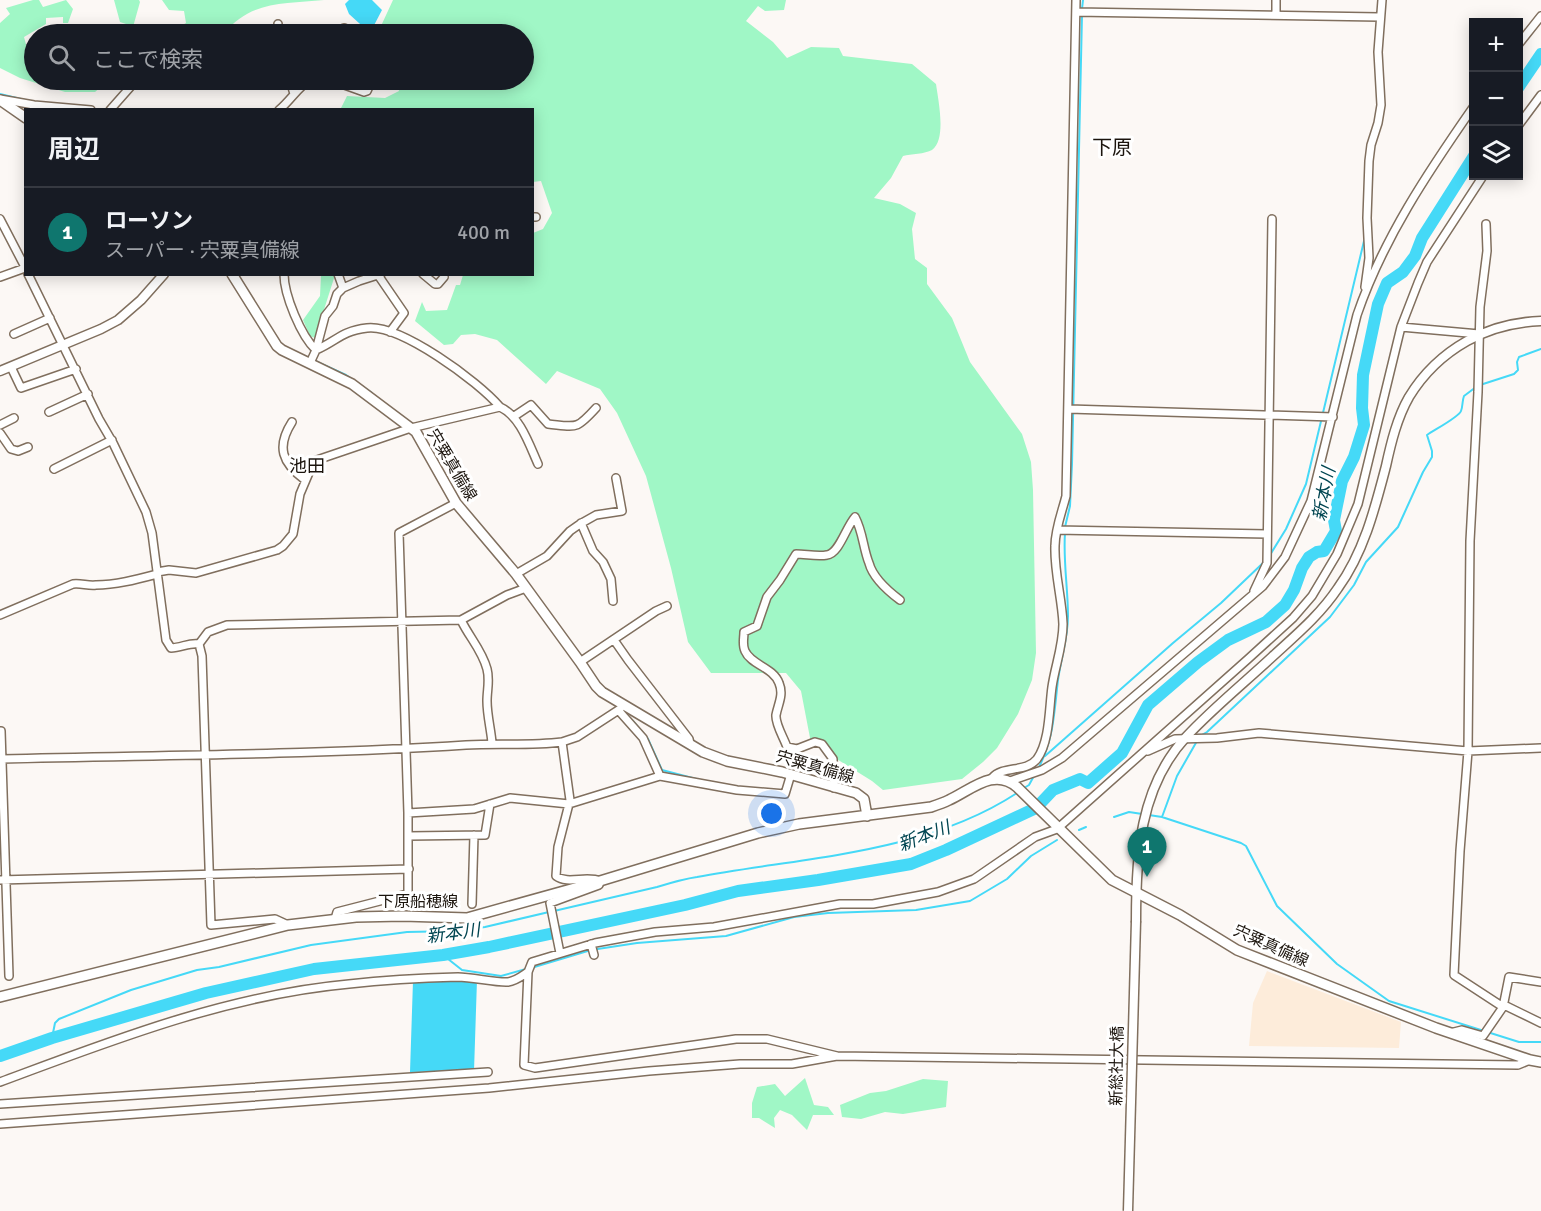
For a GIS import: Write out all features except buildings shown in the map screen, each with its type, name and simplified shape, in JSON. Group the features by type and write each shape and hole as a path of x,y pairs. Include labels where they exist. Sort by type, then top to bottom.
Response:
{"main road":[{"path":"0,100 24,117"},
{"name":"宍粟真備線","path":"233,276 277,346 352,384 411,428 420,438 456,503 518,573 526,588 596,686 609,698 620,707 703,752 727,761 791,774 856,793 864,799 867,816"},
{"path":"867,816 931,807 949,801 992,778 1014,784"},
{"name":"宍粟真備線","path":"1014,784 1055,827 1112,880 1180,915 1237,950 1450,1033 1541,1062"},
{"name":"下原船穂線","path":"0,997 288,925 335,919 403,916 467,918 758,833 799,824 867,816"}],"street":[{"path":"992,778 997,772 1035,762 1040,753 1050,715 1052,687 1059,660 1063,626 1055,546 1066,496 1076,0"},
{"path":"1276,0 1276,15"},
{"path":"1366,289 1369,258 1366,218 1369,161 1381,105 1378,52 1382,0"},
{"path":"1076,12 1379,18"},
{"path":"1523,39 1541,16"},
{"path":"112,108 128,90"},
{"path":"293,90 294,94"},
{"path":"281,108 298,90"},
{"path":"1523,119 1541,95"},
{"path":"0,100 68,108"},
{"path":"1014,784 1062,758 1251,596 1276,571 1302,522 1318,476 1357,315 1366,289 1404,212 1469,112"},
{"path":"837,1056 767,1039 736,1039 535,1068 524,1065 528,972 532,962 560,953 592,950 655,932 741,923 840,904 873,904 938,892 974,879 1035,837 1055,827 1141,755 1293,618 1312,596 1329,569 1358,504 1401,327 1426,262 1480,180"},
{"path":"0,219 24,266"},
{"path":"1251,596 1267,563 1272,219"},
{"path":"1486,224 1487,251 1480,307 1470,541 1468,752 1454,975 1504,1006 1541,1023"},
{"path":"0,277 24,268"},
{"path":"29,276 146,512 152,533 166,640 171,648 180,648 193,643 199,644"},
{"path":"0,371 65,345 118,320 141,300 162,276"},
{"path":"284,276 284,285 303,335 316,350"},
{"path":"339,276 343,288"},
{"path":"310,363 326,316 337,294 343,288 377,276"},
{"path":"381,276 404,313 390,332"},
{"path":"425,276 435,284 438,284 444,277"},
{"path":"14,334 50,318"},
{"name":"新総社大橋","path":"1128,1211 1136,894 1139,836 1149,800 1166,765 1185,738 1318,615 1340,587 1359,551 1374,512 1394,432 1409,397 1431,369 1452,350 1479,334 1505,326 1541,321"},
{"path":"1401,327 1479,334"},
{"path":"316,350 338,336 358,329 382,328 432,353 464,373 487,392 500,407 509,411 526,438 538,464"},
{"path":"11,367 21,388 76,369"},
{"path":"49,412 88,394"},
{"path":"513,417 531,405 548,424 576,427 596,408"},
{"path":"0,612 73,584 95,586 141,578 169,570 196,573 277,550 293,534 300,494 314,461 411,428 500,407"},
{"path":"1069,409 1269,413 1333,417"},
{"path":"0,425 14,418"},
{"path":"292,422 284,437 283,450 289,466 305,480"},
{"path":"0,433 11,449 18,451 28,447"},
{"path":"54,469 112,440"},
{"path":"518,573 547,556 570,531 581,523 596,515 622,511 616,478"},
{"path":"335,919 337,912 407,894 409,836 399,533 456,503"},
{"path":"834,788 833,759 822,744 815,742 797,749 787,747 776,719 781,696 780,684 768,669 746,654 743,648 744,632 757,627 767,597 796,554 828,556 833,553 837,550 849,524 855,517 861,529 869,565 878,579 900,600"},
{"path":"581,523 593,551 603,562 611,579 613,601"},
{"path":"1057,530 1267,534"},
{"path":"199,644 208,632 228,625 462,620 507,595 526,588"},
{"path":"580,662 667,606"},
{"path":"462,620 467,634 481,651 487,669 489,678 487,704 492,743"},
{"path":"614,640 689,739 690,745"},
{"path":"199,644 202,656 211,925 275,919 288,925"},
{"path":"2,759 405,749 492,743 544,745 577,737 620,707 643,738 660,776"},
{"path":"1,731 4,881 9,976"},
{"path":"1141,755 1175,739 1217,738 1259,733 1468,752 1541,748"},
{"path":"560,953 550,903 599,885 600,881 594,878 561,880 556,876 558,847 570,793 562,742"},
{"path":"408,813 453,812 518,798 569,804 660,776 737,790 785,794 791,774"},
{"path":"409,836 485,835 490,804"},
{"path":"472,904 474,835"},
{"path":"4,881 409,868"},
{"path":"0,1082 163,1023 313,988 459,977 507,982 520,978 528,972"},
{"path":"1450,1033 1462,1030 1480,1036 1487,1030 1504,1006 1509,977 1541,982"},
{"path":"0,1124 489,1088 740,1064 792,1064 837,1056 1507,1065 1524,1064 1530,1060"},
{"path":"0,1104 488,1072"}],"shaded area":[{"path":"1267,971 1401,1022 1399,1048 1249,1046 1253,1003"}],"green space":[{"path":"33,0 39,0 43,7 66,0 73,9 68,23 63,23 63,17 46,18 46,24 24,24 24,79 0,68 0,23 10,14 6,8"},
{"path":"114,0 139,0 134,24 120,22"},
{"path":"162,0 324,0 257,9 233,24 184,24 184,11 169,10"},
{"path":"393,0 786,0 784,10 765,11 758,6 746,21 773,42 787,58 811,47 839,48 843,56 912,64 936,84 940,119 937,145 929,151 903,156 891,178 874,198 900,204 916,213 912,229 915,259 927,268 927,284 952,318 970,362 1022,434 1031,462 1033,490 1036,653 1032,680 1018,714 997,748 962,779 883,790 811,743 801,691 786,673 711,673 688,642 646,476 617,413 600,389 557,371 546,384 497,340 475,334 461,335 453,344 444,345 415,321 422,302 426,311 447,310 456,285 460,285 463,276 534,276 534,233 543,229 552,213 541,181 534,182 534,108 341,108 347,96 385,98 399,90 534,90 534,24 382,24"},
{"path":"59,90 97,90 95,92"},
{"path":"321,276 335,276 315,338 310,336 303,320 320,296"},
{"path":"805,1078 814,1105 828,1107 834,1115 813,1115 807,1130 792,1115 780,1110 774,1118 775,1128 759,1118 752,1118 752,1103 757,1087 775,1084 785,1096"},
{"path":"923,1079 948,1081 946,1107 903,1114 885,1112 861,1119 842,1117 840,1105 870,1093 886,1091"}],"water":[{"path":"349,0 372,0 382,10 375,24 360,24 349,14 345,4"},
{"path":"477,980 474,1071 410,1072 413,981"}],"waterway":[{"path":"1082,9 1083,0"},
{"path":"1065,527 1070,506 1072,464 1082,15"},
{"name":"新本川","path":"1523,81 1541,54"},
{"path":"0,94 25,100"},
{"path":"81,106 92,108"},
{"name":"新本川","path":"0,1056 52,1038 206,993 314,969 443,955 489,947 685,905 738,891 911,864 1036,808 1053,790 1080,779 1088,783 1122,753 1148,705 1198,662 1228,640 1266,622 1285,605 1309,557 1324,551 1336,531 1334,520 1342,481 1354,457 1364,425 1363,375 1378,304 1387,283 1403,272 1415,256 1422,238 1469,164"},
{"path":"1270,555 1286,529 1306,484 1364,241"},
{"path":"1480,385 1514,374 1518,370 1519,357 1541,349"},
{"path":"315,361 346,375 372,393"},
{"path":"1200,736 1330,617 1354,585 1366,562 1398,527 1432,457 1427,435 1459,414 1464,396 1476,387"},
{"path":"1038,769 1050,736 1067,632 1065,533"},
{"path":"1045,756 1221,603 1263,563"},
{"path":"632,720 648,739 662,770 704,781"},
{"path":"1162,817 1177,776 1197,741"},
{"path":"1024,788 1029,785 1035,774"},
{"path":"554,911 687,879 821,858 903,841 943,829 981,813 1017,793"},
{"path":"1114,817 1129,812 1162,817 1241,843 1246,846 1277,906 1337,964 1389,1001 1519,1042 1541,1042"},
{"path":"1079,830 1086,827"},
{"path":"531,968 591,950 637,943 726,936 794,917 828,913 916,910 970,901 1007,879 1031,856 1057,840"},
{"path":"52,1038 55,1023 59,1019 131,990 197,970 311,945 407,932 456,931 485,927 549,912"},
{"path":"443,955 462,970 501,976 526,969"}],"place":[{"name":"ローソン","path":"1147,877"}],"district":[{"name":"下原","path":"1112,147"},
{"name":"池田","path":"307,466"}]}
